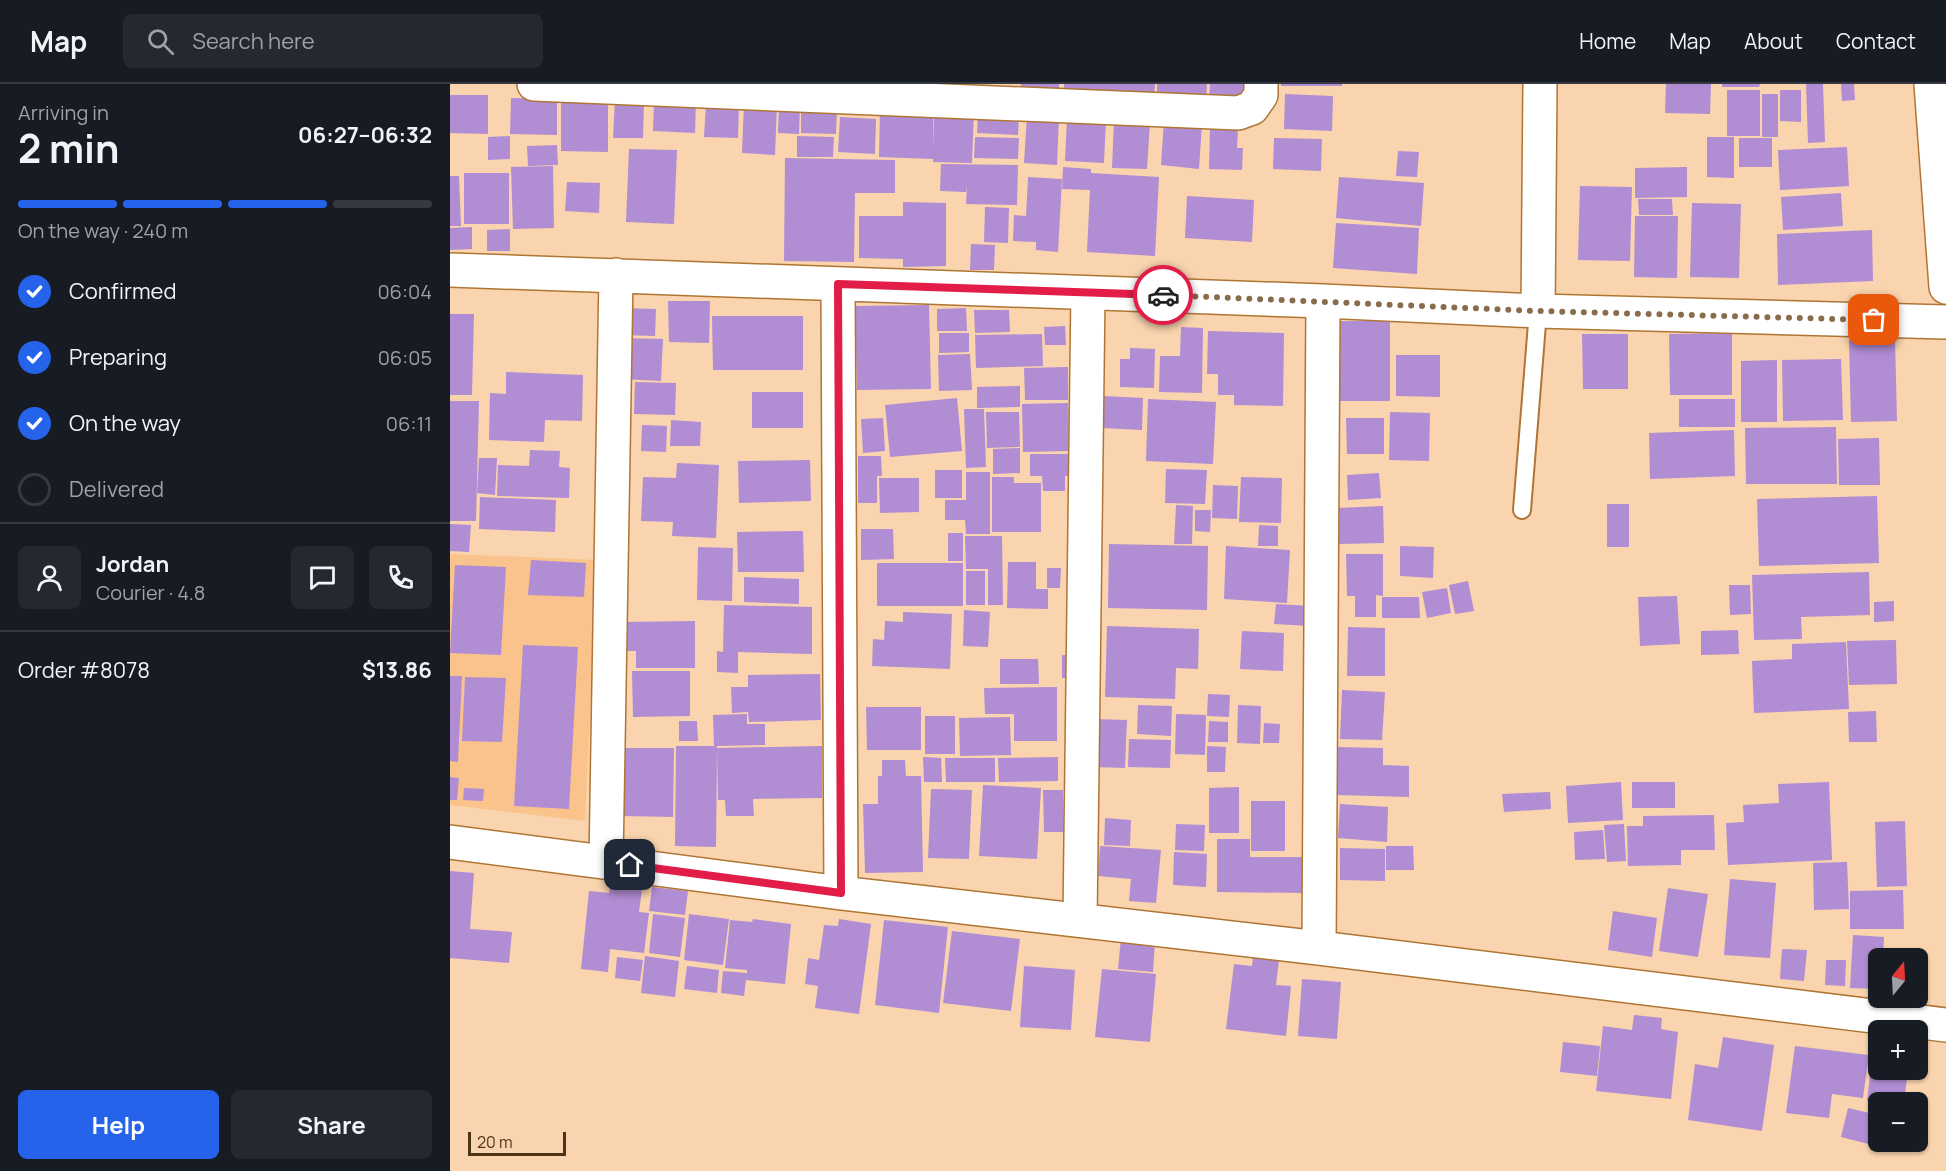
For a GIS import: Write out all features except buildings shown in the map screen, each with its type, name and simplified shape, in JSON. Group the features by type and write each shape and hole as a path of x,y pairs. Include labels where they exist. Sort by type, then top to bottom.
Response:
{"street":[{"path":"534,84 1238,113 1252,108 1261,95 1261,84"},
{"path":"1538,311 1540,84"},
{"path":"1931,84 1946,287"},
{"path":"450,270 1323,301 1538,311 1946,322"},
{"path":"606,862 616,275"},
{"path":"838,284 841,893"},
{"path":"1080,920 1088,293"},
{"path":"1319,948 1323,301"},
{"path":"450,842 841,893 1319,948 1946,1026"}],"lane":[{"path":"1522,510 1538,311"}],"shaded area":[{"path":"450,554 597,560 585,821 450,805"}],"way so far":[{"path":"1163,295 1538,311 1874,320"}],"route":[{"path":"630,865 841,893 838,284 1163,295"}]}
